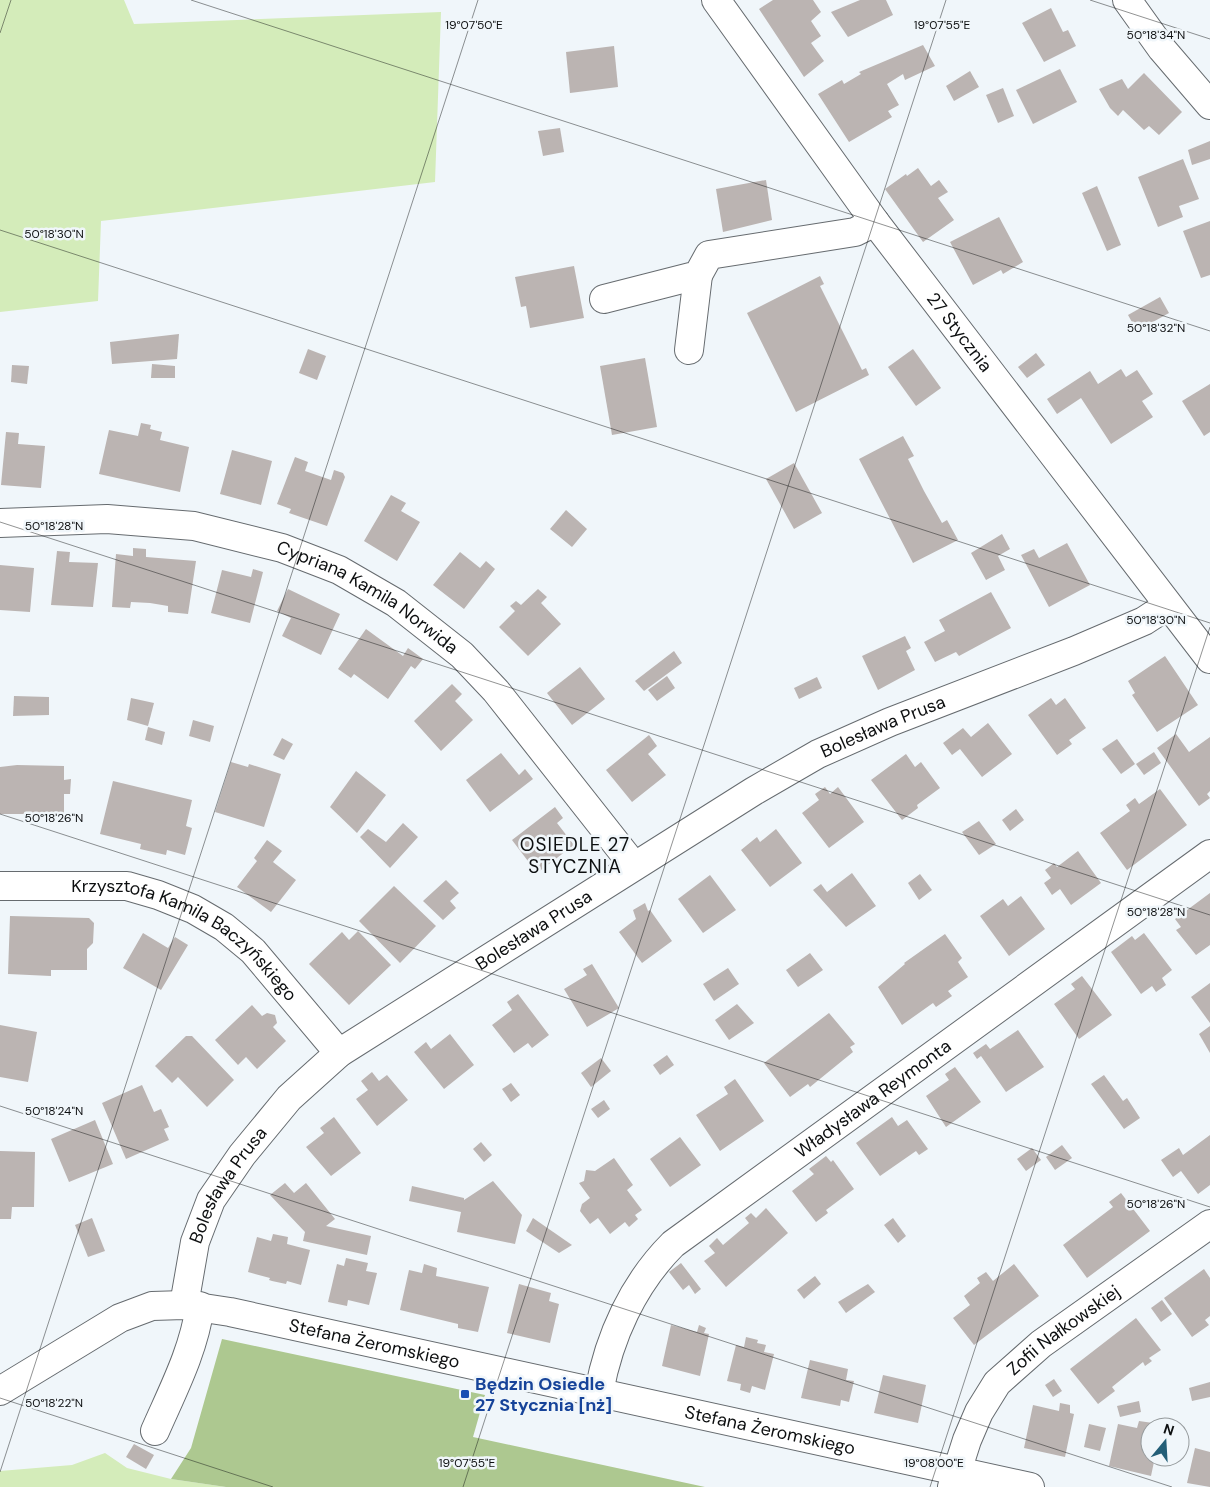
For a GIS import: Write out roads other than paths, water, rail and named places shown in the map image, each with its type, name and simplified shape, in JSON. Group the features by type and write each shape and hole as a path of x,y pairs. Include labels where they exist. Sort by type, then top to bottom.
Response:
{"street":[{"name":"27 Stycznia","path":"716,0 875,222 1167,606 1210,659"},
{"path":"1127,0 1162,49 1210,105"},
{"path":"689,350 698,275 709,256 855,232 875,222"},
{"path":"604,299 698,275"},
{"name":"Cypriana Kamila Norwida","path":"0,522 107,519 194,526 282,548 339,570 396,603 462,655 496,691 634,866"},
{"name":"Bolesława Prusa","path":"155,1431 197,1330 192,1306 195,1242 211,1200 242,1156 289,1098 339,1053 754,791 818,754 890,722 1144,621 1167,606"},
{"name":"Władysława Reymonta","path":"598,1392 607,1354 634,1294 657,1260 673,1244 1210,854"},
{"name":"Krzysztofa Kamila Baczyńskiego","path":"0,886 127,886 158,895 193,909 224,927 253,951 339,1053"},
{"name":"Zofii Nałkowskiej","path":"955,1479 979,1412 997,1383 1041,1344 1206,1234"},
{"name":"Stefana Żeromskiego","path":"0,1391 120,1318 152,1306 192,1306 598,1392 955,1479 1030,1487"}],"place":[{"name":"Będzin Osiedle 27 Stycznia [nż]","path":"465,1394"}],"district":[{"name":"OSIEDLE 27 STYCZNIA","path":"575,855"}]}
